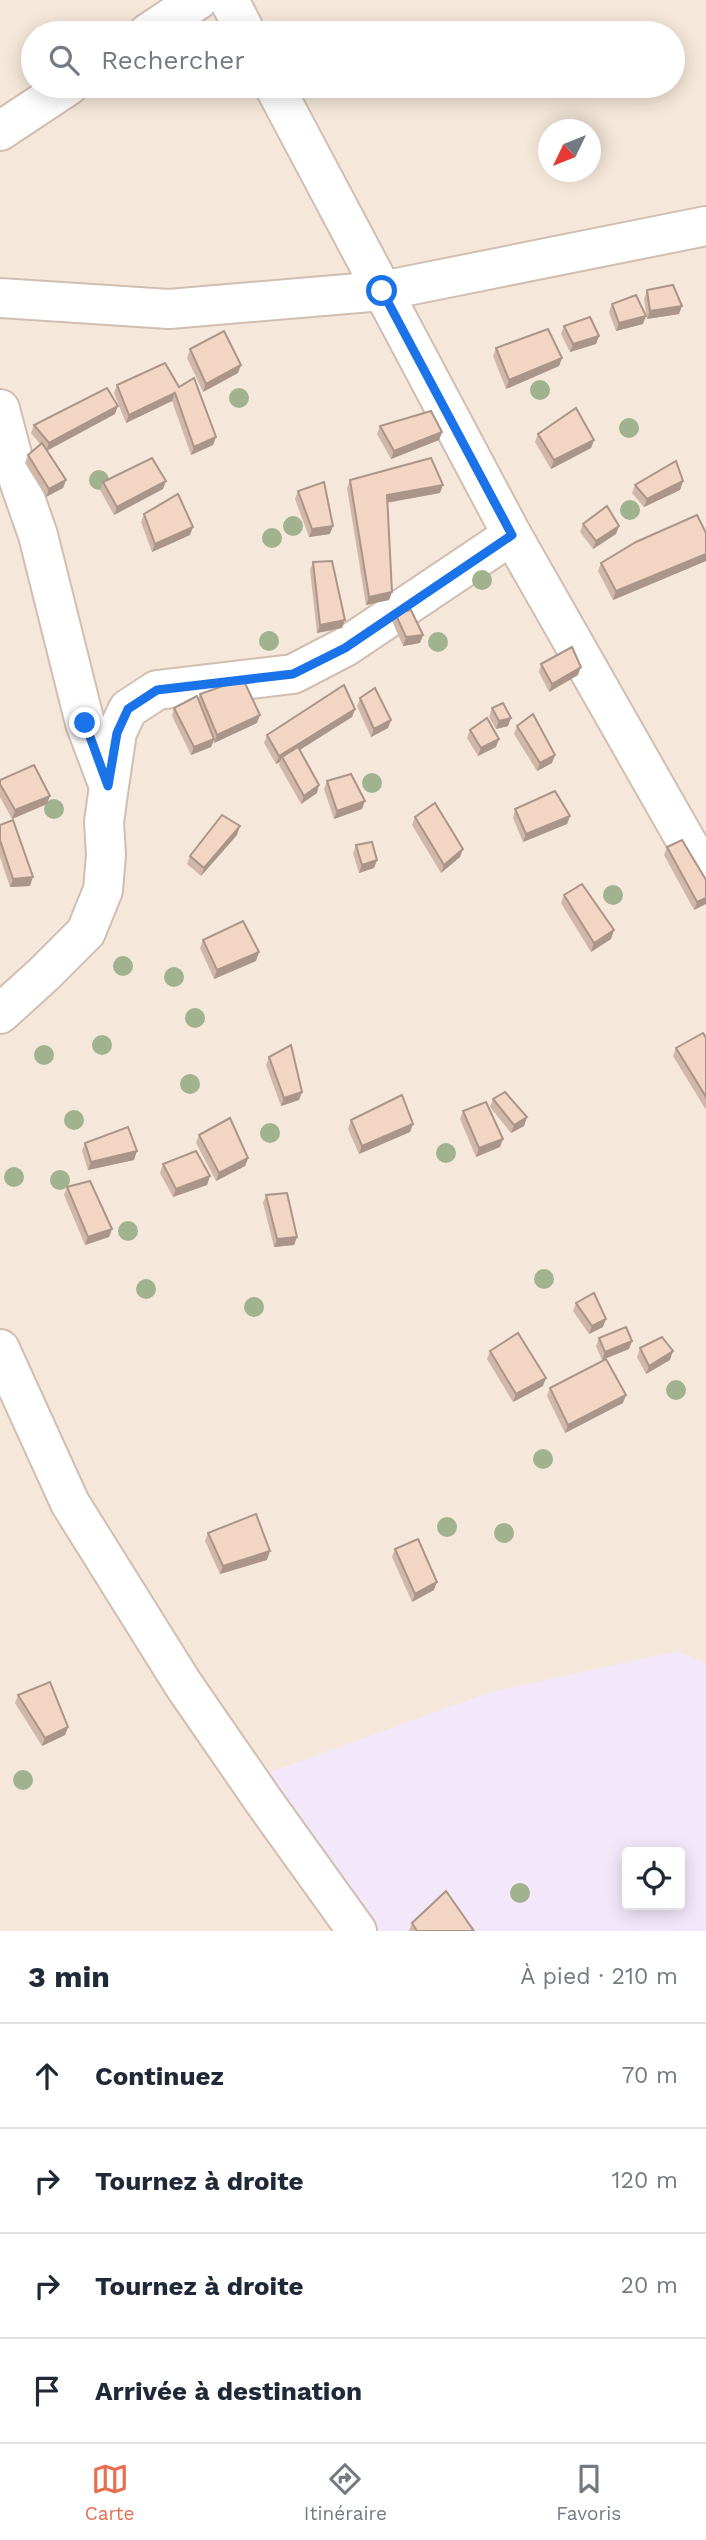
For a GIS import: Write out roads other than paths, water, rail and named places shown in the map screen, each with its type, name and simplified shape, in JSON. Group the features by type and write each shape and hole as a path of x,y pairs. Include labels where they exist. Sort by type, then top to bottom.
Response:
{"street":[{"path":"166,21 198,0"},
{"path":"229,0 240,21"},
{"path":"0,131 50,98"},
{"path":"280,98 512,535 706,876"},
{"path":"0,298 169,309 382,291 706,226"},
{"path":"0,409 19,481 38,535 85,723 108,786"},
{"path":"0,1013 86,932 103,890 106,855 104,822 108,786 117,733 128,709 157,690 293,674 345,648 512,535"},
{"path":"0,1349 70,1503 183,1684 357,1931"}]}
